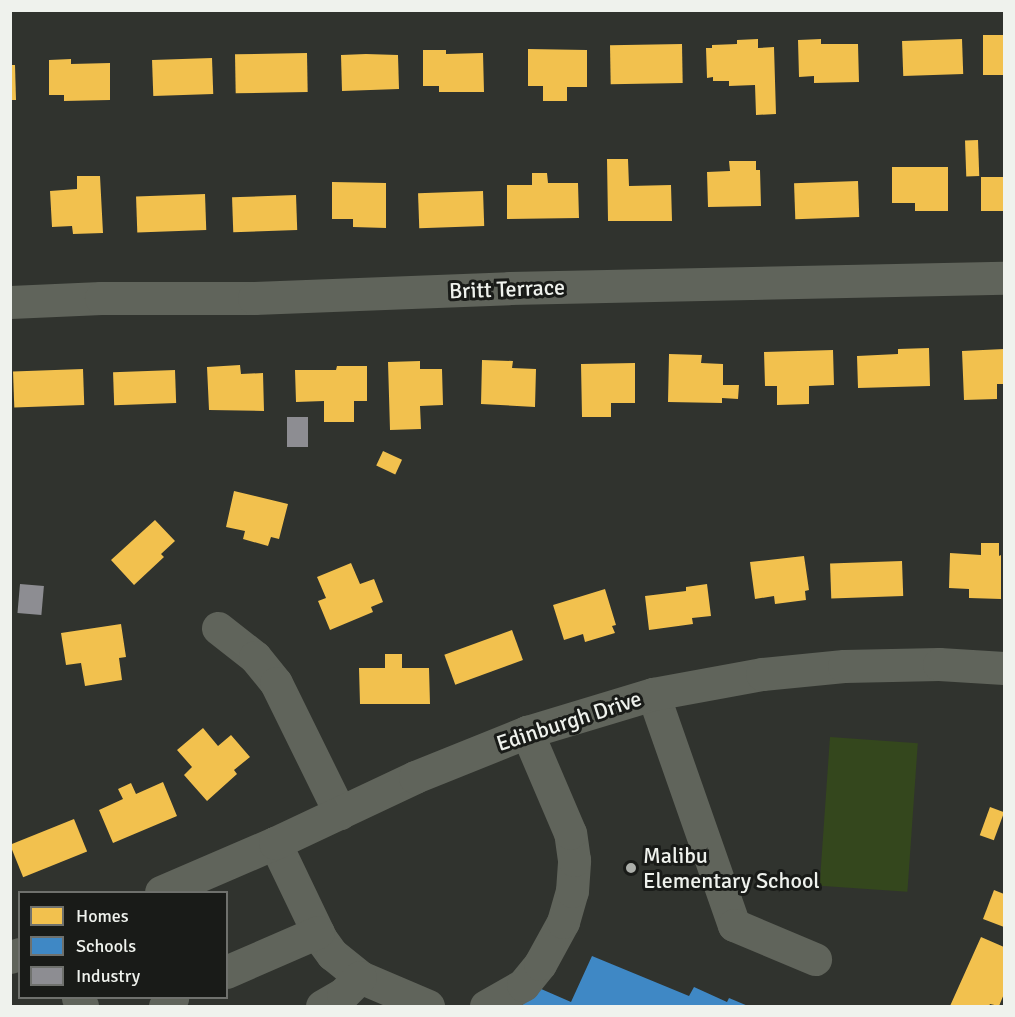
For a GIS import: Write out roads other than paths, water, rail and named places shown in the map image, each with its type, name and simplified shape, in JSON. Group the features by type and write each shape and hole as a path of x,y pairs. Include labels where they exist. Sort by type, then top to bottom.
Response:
{"street":[{"name":"Britt Terrace","path":"10,302 1005,278"},
{"path":"218,628 255,657 276,683 339,813"},
{"name":"Edinburgh Drive","path":"163,891 275,843 415,777 527,732 653,694 762,674 844,666 939,664 1005,668"},
{"path":"653,694 734,925 815,959"},
{"path":"486,1006 496,1003 522,985 540,964 563,922 572,891 574,860 570,833 527,732"},
{"path":"275,843 318,932 332,954 360,977 428,1006"},
{"path":"228,971 318,932"},
{"path":"322,1006 343,994 360,977"}],"place":[{"name":"Malibu Elementary School","path":"631,868"}]}
